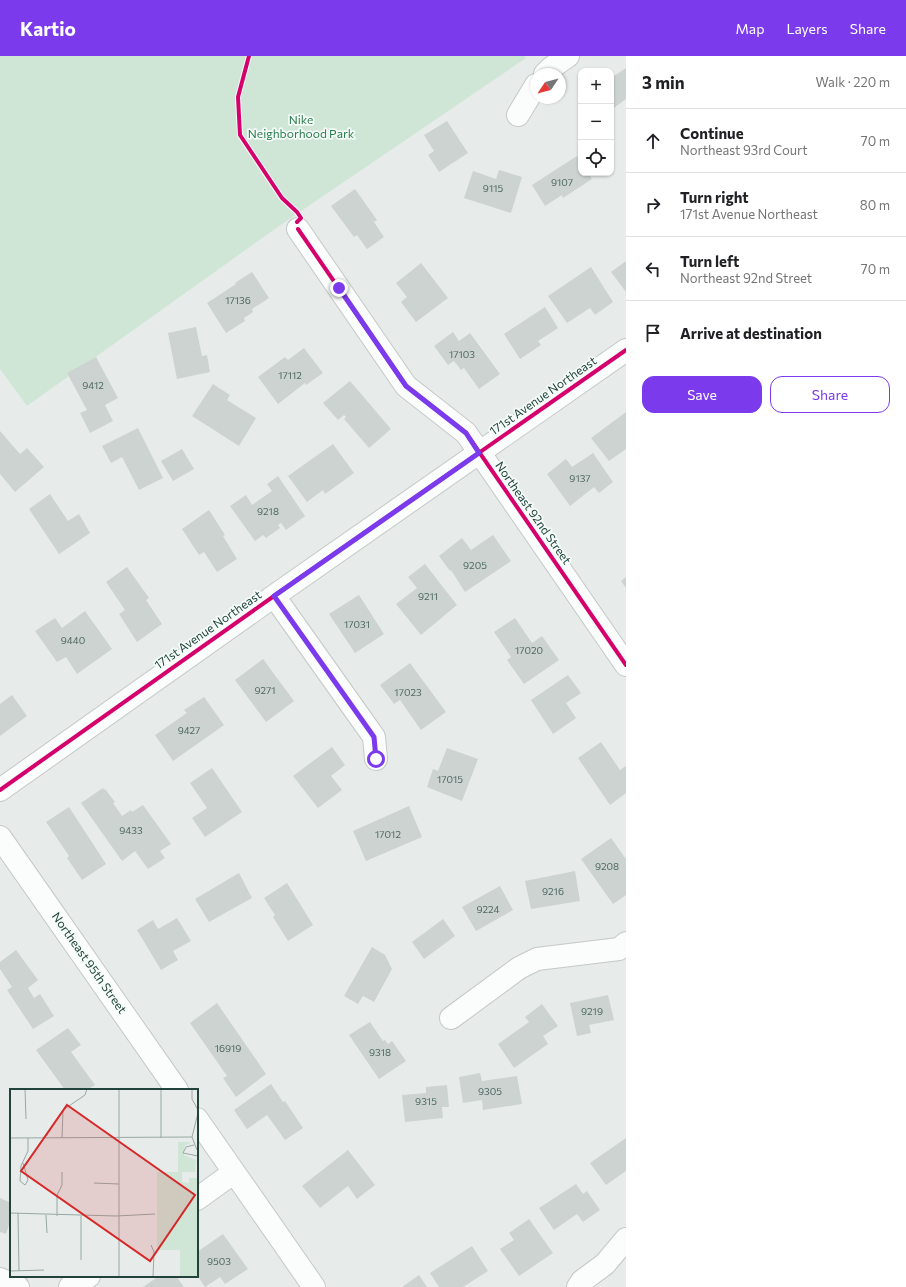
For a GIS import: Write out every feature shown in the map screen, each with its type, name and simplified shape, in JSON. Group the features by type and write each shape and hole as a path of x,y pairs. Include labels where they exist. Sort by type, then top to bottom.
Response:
{"street":[{"path":"551,68 568,56"},
{"path":"518,115 530,95"},
{"name":"Northeast 92nd Street","path":"298,230 406,386 466,433 626,665"},
{"name":"171st Avenue Northeast","path":"0,790 626,350"},
{"path":"274,596 374,737 376,759"},
{"name":"Northeast 95th Street","path":"0,837 176,1089"},
{"path":"451,1018 519,968 538,959 619,949 626,943"},
{"path":"198,1120 314,1287"},
{"path":"198,1198 234,1173"},
{"path":"578,1287 582,1281 605,1264 626,1239"},
{"path":"70,1287 76,1285 88,1277"},
{"path":"0,1279 18,1287"}],"green space":[{"name":"Nike Neighborhood Park","path":"0,56 524,56 526,58 282,224 27,406 0,369"}],"building":[{"path":"626,68 626,99 614,108 614,104 614,76"},
{"path":"447,121 468,153 439,172 428,155 434,151 424,135"},
{"path":"577,156 578,176 590,176 592,179 563,198 562,195 545,206 532,185"},
{"path":"499,170 522,177 511,213 464,198 473,171 496,179"},
{"path":"355,189 377,220 374,222 384,237 367,249 357,235 354,237 331,206"},
{"path":"626,261 626,292 611,272"},
{"path":"421,263 448,298 416,322 401,302 407,297 396,283"},
{"path":"591,267 613,302 595,315 590,308 567,323 548,296"},
{"path":"252,272 269,298 252,309 253,312 244,318 245,321 226,333 207,303"},
{"path":"545,307 558,328 538,341 541,345 520,359 504,334"},
{"path":"196,327 202,356 207,355 210,372 177,379 168,333"},
{"path":"453,332 459,341 470,333 500,374 479,389 464,368 461,370 454,361 448,365 434,346"},
{"path":"304,348 323,373 306,385 305,383 278,404 258,377 285,357 288,360"},
{"path":"96,357 118,398 105,405 113,421 90,433 80,413 87,410 67,373"},
{"path":"350,381 391,429 369,448 344,419 346,417 344,415 338,420 323,403"},
{"path":"213,384 230,395 227,400 256,418 239,446 192,416"},
{"path":"626,412 626,449 609,461 591,438"},
{"path":"138,428 163,478 139,490 122,457 111,463 102,446"},
{"path":"0,431 20,454 27,448 44,467 15,492 0,474"},
{"path":"333,444 354,473 325,494 323,490 307,502 288,476"},
{"path":"182,449 194,469 173,481 161,461"},
{"path":"593,453 613,482 599,493 594,487 570,506 547,474 566,459 572,467"},
{"path":"278,476 305,516 286,530 281,523 278,525 280,528 266,538 263,535 255,541 230,506 246,495 252,505 272,491 267,484"},
{"path":"50,494 68,521 79,514 90,533 59,554 29,509"},
{"path":"209,510 225,535 223,536 237,559 217,572 204,552 199,555 182,529"},
{"path":"493,535 511,561 465,592 451,570 450,571 439,556 462,538 471,550"},
{"path":"425,564 457,605 421,635 396,604 417,588 408,577"},
{"path":"127,567 149,598 146,600 162,624 137,642 119,614 125,610 106,582"},
{"path":"626,577 626,588 621,581"},
{"path":"359,595 384,634 355,653 329,614"},
{"path":"85,611 112,649 77,674 66,657 57,662 35,631 55,618 62,628"},
{"path":"515,618 532,643 542,636 559,660 524,684 507,660 511,657 494,632"},
{"path":"263,659 294,701 266,722 235,680"},
{"path":"410,663 446,712 421,730 400,700 394,704 380,685"},
{"path":"568,675 581,693 566,703 576,718 553,734 531,700"},
{"path":"12,695 27,716 0,736 0,704"},
{"path":"204,697 224,725 173,761 155,735 187,713 184,710"},
{"path":"601,742 620,770 626,766 626,793 610,805 578,758"},
{"path":"332,747 345,765 331,776 342,790 318,808 293,776"},
{"path":"447,748 478,759 462,801 427,787 433,769 438,771"},
{"path":"212,768 242,812 205,837 192,818 207,808 190,783"},
{"path":"103,788 115,802 113,803 122,816 143,805 171,844 160,851 165,858 148,869 135,851 122,861 81,803"},
{"path":"409,806 422,837 366,861 353,831"},
{"path":"69,807 106,864 82,880 67,858 69,856 46,822"},
{"path":"611,838 626,859 626,895 613,904 581,859"},
{"path":"575,871 580,901 531,909 525,881"},
{"path":"239,873 252,898 209,922 195,899"},
{"path":"287,883 313,925 288,941 273,917 275,915 264,898"},
{"path":"500,886 513,910 476,931 462,907"},
{"path":"177,918 191,941 173,951 178,960 161,970 137,930 153,920 158,929"},
{"path":"443,919 455,936 424,959 412,942"},
{"path":"372,947 385,955 392,969 374,1002 363,996 358,1004 344,996"},
{"path":"16,950 38,980 28,988 34,998 40,994 54,1016 33,1029 7,990 12,987 0,969 0,962"},
{"path":"608,995 614,1020 589,1025 591,1033 577,1036 570,1003"},
{"path":"217,1003 266,1074 236,1097 223,1078 227,1076 190,1023"},
{"path":"542,1004 558,1026 543,1036 548,1044 514,1068 498,1044 529,1022 525,1017"},
{"path":"370,1022 383,1041 385,1040 388,1044 392,1041 406,1061 379,1079 349,1035"},
{"path":"68,1028 81,1045 71,1052 95,1085 89,1089 64,1089 36,1050"},
{"path":"480,1073 482,1081 517,1076 522,1104 483,1110 482,1100 463,1103 459,1077"},
{"path":"271,1084 283,1102 285,1101 303,1128 285,1140 267,1115 247,1129 234,1110"},
{"path":"447,1085 449,1107 442,1107 443,1118 405,1122 402,1095 426,1093 426,1087"},
{"path":"626,1138 626,1171 606,1185 590,1163"},
{"path":"348,1150 375,1185 357,1199 348,1186 320,1208 302,1186"},
{"path":"576,1184 583,1194 587,1191 600,1210 583,1222 577,1214 554,1230 539,1208"},
{"path":"0,1198 10,1203 10,1222 6,1234 0,1232"},
{"path":"529,1219 553,1253 519,1276 500,1249 514,1240 509,1233"},
{"path":"223,1234 248,1269 225,1284 220,1277 205,1287 198,1276 198,1251"},
{"path":"472,1246 488,1271 463,1287 439,1287 430,1273"},
{"path":"419,1275 427,1287 402,1287"},
{"path":"158,1277 177,1277 184,1287 143,1287"}],"cycle path":[{"path":"249,56 238,97 240,135 282,198 297,212 301,218 297,222"},
{"path":"298,229 406,386 466,433 626,665"},
{"path":"0,790 626,350"}],"route":[{"path":"339,288 406,386 466,433 479,453 274,596 374,737 376,759"}]}
